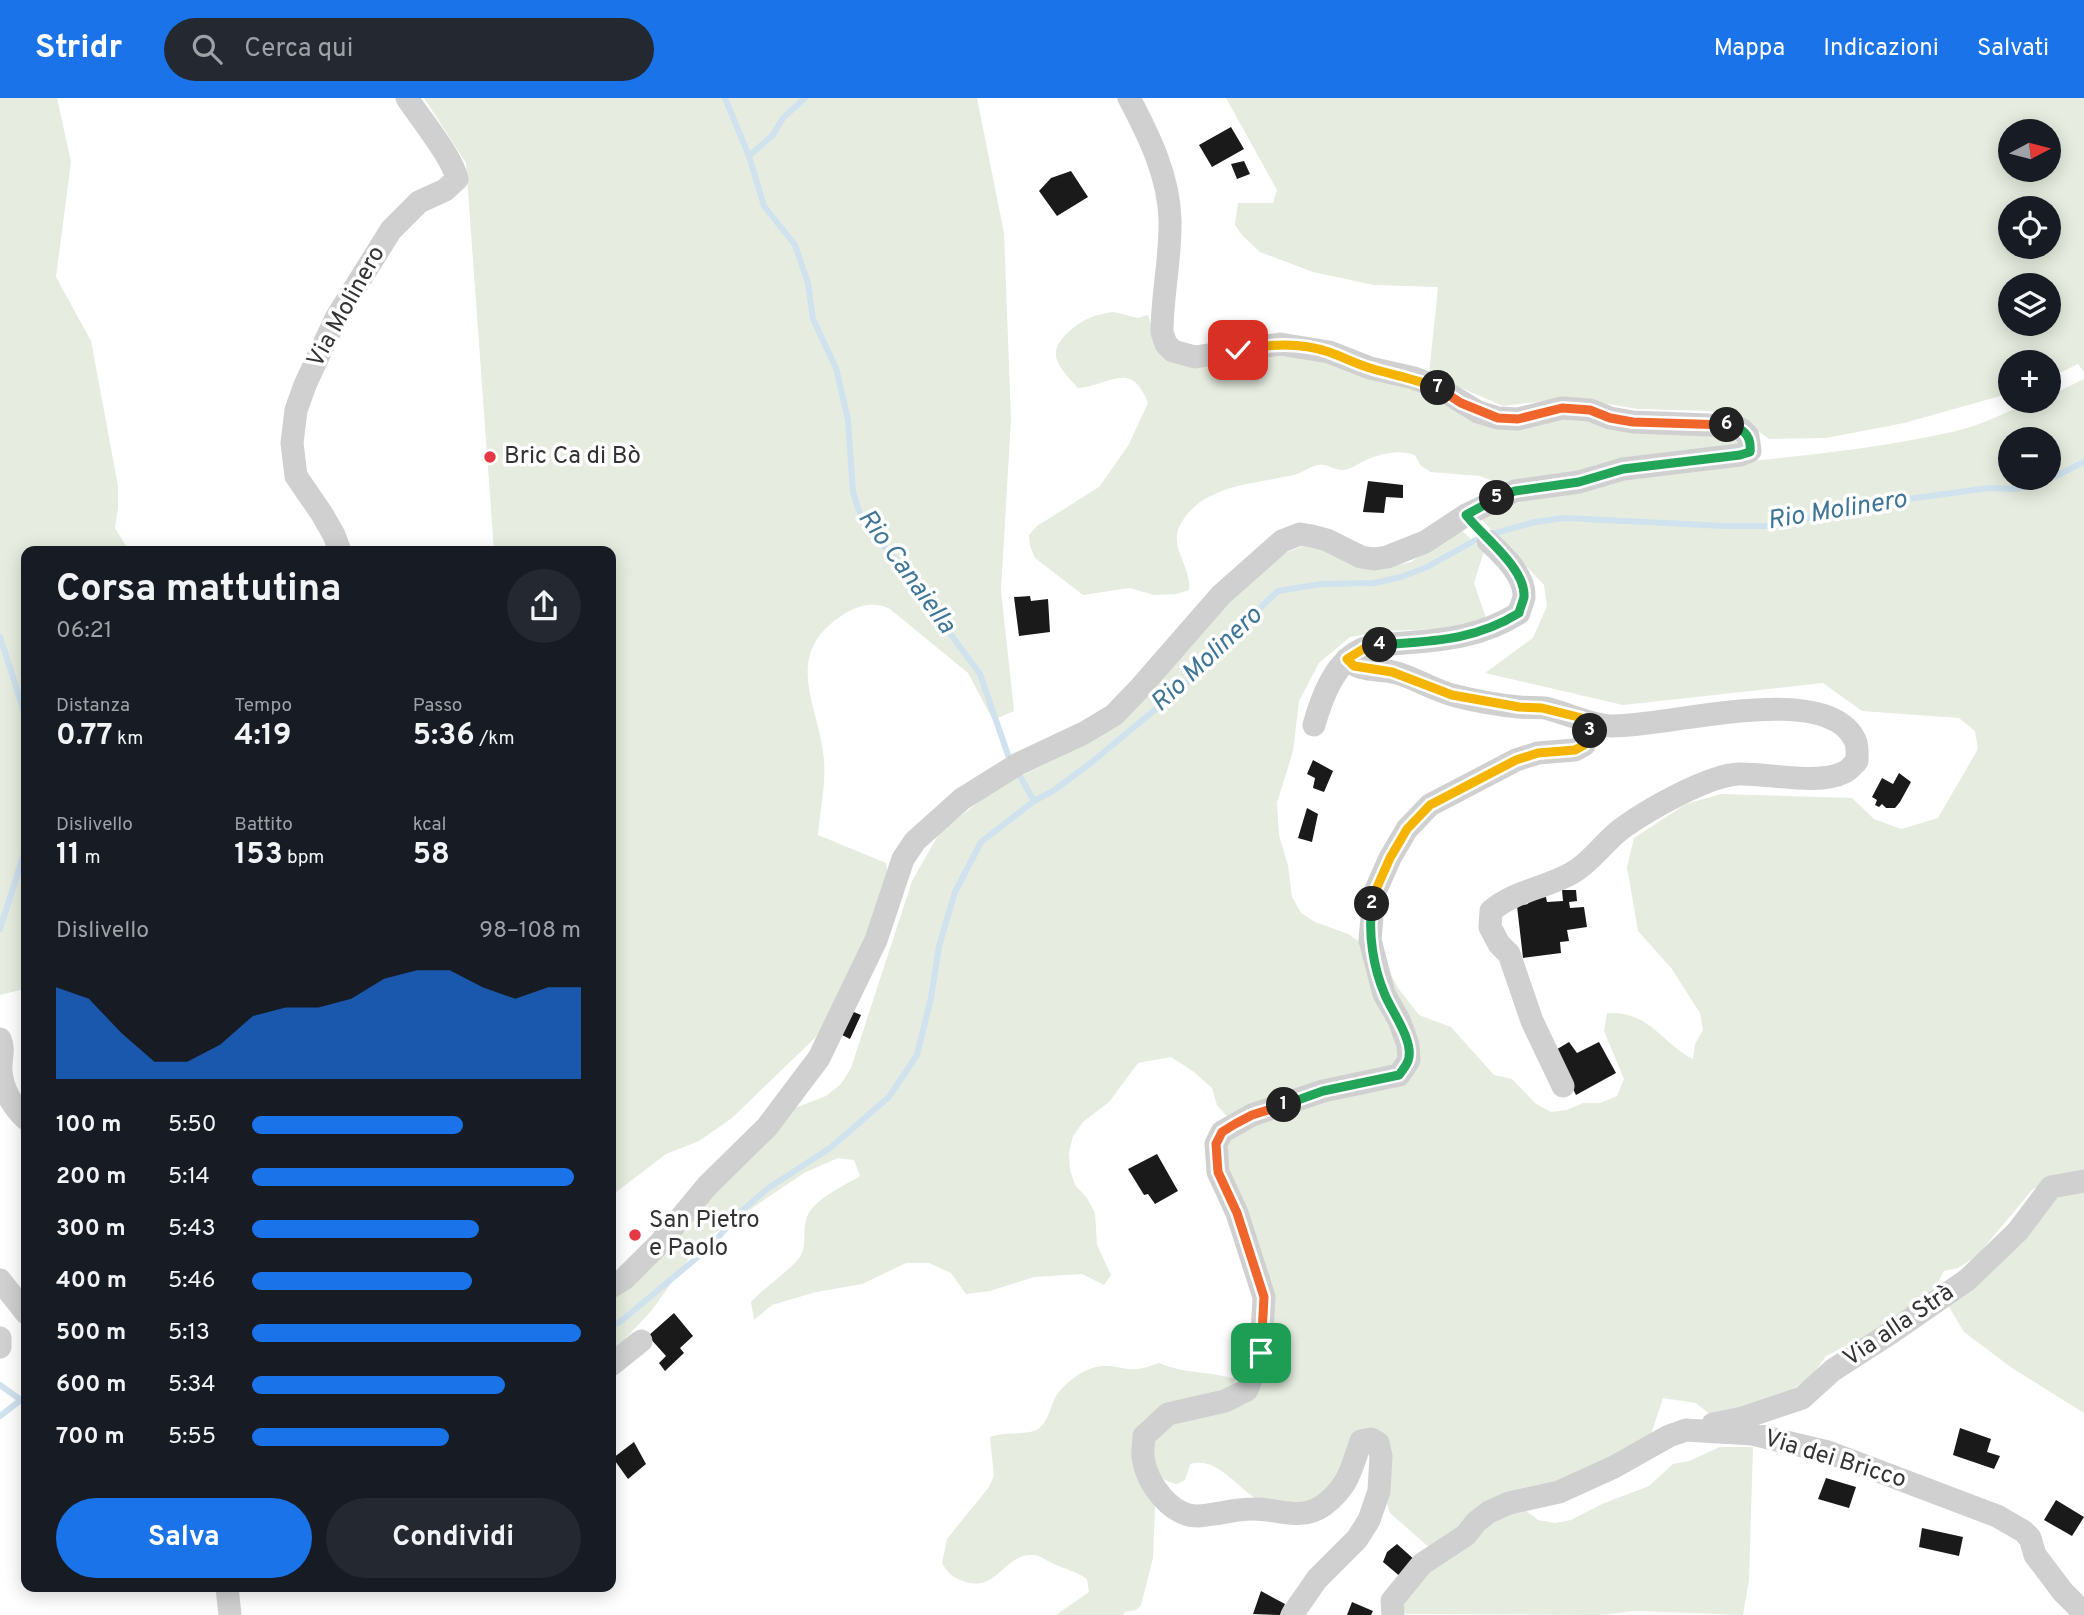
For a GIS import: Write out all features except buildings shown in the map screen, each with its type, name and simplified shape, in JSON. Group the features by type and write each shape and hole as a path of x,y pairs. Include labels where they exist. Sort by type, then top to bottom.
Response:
{"street":[{"name":"Via Molinero","path":"338,546 322,514 296,476 292,443 296,410 336,318 390,230 419,202 445,190 457,179 448,159 407,98"},
{"path":"616,1284 659,1244 707,1186 767,1127 812,1068 876,940 903,859 915,841 962,799 1021,762 1084,733 1119,710 1221,595 1282,541 1300,534 1312,536 1327,540 1361,557 1374,559 1476,528 1515,491 1579,482 1623,469 1750,452 1750,440 1745,432 1726,425 1633,422 1610,418 1590,410 1562,408 1518,419 1498,418 1478,412 1439,388 1414,378 1370,368 1329,352 1297,345 1253,347 1195,357 1173,351 1166,344 1162,332 1170,221 1168,195 1159,163 1129,98"},
{"path":"1314,725 1324,692 1347,659 1368,646 1447,640 1499,626 1519,613 1524,595 1517,574 1476,528"},
{"path":"1347,659 1354,666 1392,672 1452,695 1519,707 1542,708 1582,718 1591,724 1634,726 1750,710 1810,711 1827,716 1847,729 1856,742 1857,761 1846,772 1806,778 1738,774 1692,788 1623,827 1590,861 1573,873 1503,901 1491,911 1490,927 1513,964 1532,1021 1563,1086"},
{"path":"1293,1615 1317,1579 1357,1539 1369,1520 1378,1491 1381,1451 1378,1443 1371,1439 1361,1441 1350,1476 1342,1490 1322,1507 1302,1515 1250,1509 1196,1516 1183,1513 1154,1489 1143,1458 1144,1436 1168,1414 1225,1401 1247,1390 1261,1353 1264,1297 1237,1213 1218,1172 1216,1144 1222,1132 1252,1115 1323,1091 1399,1075 1409,1060 1408,1045 1399,1020 1384,994 1370,940 1374,894 1390,858 1407,829 1430,805 1516,760 1538,753 1575,750 1584,745 1590,734 1591,724"},
{"path":"0,1039 4,1048 1,1071 6,1093 21,1112"},
{"name":"Via alla Strà","path":"1686,1430 1743,1418 1802,1398 1833,1370 1967,1280 2018,1231 2043,1194 2051,1187 2084,1181"},
{"path":"0,1280 21,1307"},
{"path":"0,1338 0,1347"},
{"path":"616,1363 641,1341"},
{"name":"Via dei Bricco","path":"1393,1615 1392,1601 1422,1564 1466,1535 1476,1522 1489,1512 1509,1503 1559,1492 1686,1430 1752,1434 1828,1452 1997,1516 2024,1531 2030,1538 2035,1555 2063,1592 2084,1613"},
{"path":"228,1592 230,1615"}],"shaded area":[{"path":"0,98 57,98 71,162 56,277 91,341 118,486 115,528 126,546 21,546 21,990 0,995"},
{"path":"424,98 977,98 1004,233 1011,419 1001,590 1014,711 993,720 968,673 890,609 873,605 855,608 825,630 813,646 808,663 811,700 824,760 824,788 818,835 886,863 889,880 853,974 819,1034 732,1118 699,1141 666,1154 616,1192 616,546 494,546 466,163"},
{"path":"1226,98 2084,98 2084,372 2078,364 2061,372 2061,350 1998,350 1998,397 1904,423 1826,438 1769,439 1745,421 1710,411 1638,409 1570,398 1503,406 1429,374 1438,287 1374,285 1313,272 1260,252 1235,225 1238,203 1273,203 1277,190"},
{"path":"1114,312 1138,318 1148,315 1157,344 1275,349 1404,383 1458,409 1555,414 1734,433 1743,446 1549,480 1502,484 1479,476 1431,472 1421,466 1415,455 1402,452 1376,456 1344,470 1325,465 1315,466 1294,475 1233,487 1205,499 1193,508 1178,529 1177,538 1189,590 1177,594 1154,595 1130,588 1083,595 1035,558 1029,535 1037,526 1099,487 1128,446 1148,403 1135,382 1127,378 1078,388 1056,358 1058,344 1073,328 1092,317"},
{"path":"2084,379 2084,1173 2051,1178 2032,1190 1977,1256 1958,1268 1944,1271 1933,1292 1868,1335 1826,1356 1813,1374 1788,1393 1719,1416 1708,1413 1696,1403 1663,1398 1650,1437 1591,1469 1545,1485 1460,1526 1431,1549 1390,1513 1386,1501 1380,1433 1343,1480 1313,1506 1267,1504 1248,1493 1221,1470 1201,1463 1190,1464 1185,1480 1177,1484 1163,1479 1149,1460 1157,1428 1204,1413 1246,1404 1257,1388 1270,1346 1224,1173 1229,1119 1217,1105 1212,1088 1171,1057 1138,1063 1109,1102 1083,1122 1073,1136 1069,1152 1070,1170 1075,1185 1087,1198 1095,1213 1097,1245 1111,1275 1104,1285 1082,1274 1034,1277 990,1291 966,1294 951,1273 929,1263 906,1263 862,1284 816,1292 772,1305 754,1320 751,1302 794,1264 802,1253 805,1224 814,1206 860,1176 854,1160 838,1158 804,1173 700,1243 652,1310 616,1349 616,1292 702,1206 792,1109 826,1096 841,1084 851,1068 912,881 940,832 997,788 1084,745 1135,709 1230,601 1287,552 1309,544 1387,567 1411,562 1460,529 1484,551 1474,583 1487,621 1464,628 1386,631 1350,637 1319,663 1299,701 1293,751 1277,803 1279,835 1288,866 1292,897 1301,913 1315,922 1348,934 1382,957 1398,988 1419,1015 1451,1027 1494,1075 1512,1079 1536,1104 1551,1112 1567,1110 1583,1103 1600,1103 1617,1096 1624,1079 1604,1031 1607,1013 1622,1014 1644,1022 1693,1059 1695,1044 1703,1030 1700,1013 1672,969 1638,931 1627,867 1634,838 1686,804 1721,794 1852,798 1874,819 1901,829 1938,818 1978,749 1975,731 1959,718 1862,711 1823,683 1623,705 1485,673 1533,638 1547,606 1544,585 1479,517 1586,485 1640,475 1862,448 1941,434 1979,424 2005,413 2061,413 2061,390"},
{"path":"2084,1190 2084,1413 2012,1368 1964,1332 1948,1305 2055,1195"},
{"path":"1159,1363 1235,1379 1234,1388 1163,1408 1140,1424 1135,1435 1155,1507 1153,1558 1141,1605 1136,1610 1123,1615 1056,1615 1089,1592 1087,1579 1035,1555 1022,1556 992,1578 974,1584 948,1572 942,1563 947,1539 989,1487 994,1476 990,1437 1038,1429 1047,1418 1059,1392 1085,1371 1103,1366 1138,1369"},
{"path":"1720,1447 1753,1447 1749,1580 1743,1615 1635,1611 1599,1615 1405,1614 1402,1606 1406,1590 1490,1519 1524,1509 1538,1520 1555,1523 1571,1520 1602,1504 1649,1486 1673,1464 1689,1461"}],"waterway":[{"name":"Rio Canaiella","path":"725,98 749,156 764,206 795,245 808,283 813,319 836,368 848,420 853,492 859,511 870,530 924,592 943,624 980,674 1008,755 1034,801"},
{"path":"749,156 773,135 783,118 805,98"},
{"name":"Rio Molinero","path":"616,1324 711,1246 737,1215 767,1189 830,1148 889,1097 917,1055 931,998 939,946 955,892 981,842 1034,801 1053,791 1092,762 1175,693 1221,654 1245,622 1278,591 1321,584 1374,583 1401,577 1427,567 1481,537 1535,522 1565,518 1775,526 1864,505 1989,488 2016,489 2056,476 2084,462"},
{"path":"0,637 21,702"},
{"path":"0,929 21,863"},
{"path":"0,1385 21,1400"},
{"name":"Rio Molinero","path":"0,1416 21,1400"}],"place":[{"name":"Bric Ca di Bò","path":"490,457"},
{"name":"San Pietro e Paolo","path":"635,1235"}],"route":[{"path":"1238,350 1280,344 1329,352 1370,368 1414,378 1439,388 1478,412 1498,418 1533,417 1562,408 1590,410 1610,418 1633,422 1726,425 1745,432 1751,448 1750,452 1740,455 1623,469 1579,482 1515,491 1491,501 1466,515 1517,574 1524,595 1519,613 1499,626 1478,633 1447,640 1368,646 1347,659 1354,666 1412,677 1452,695 1519,707 1542,708 1582,718 1591,724 1590,734 1584,745 1575,750 1538,753 1516,760 1430,805 1407,829 1390,858 1374,894 1370,940 1384,994 1399,1020 1408,1045 1409,1060 1399,1075 1323,1091 1252,1115 1222,1132 1216,1144 1218,1172 1237,1213 1264,1297 1261,1353"}]}
